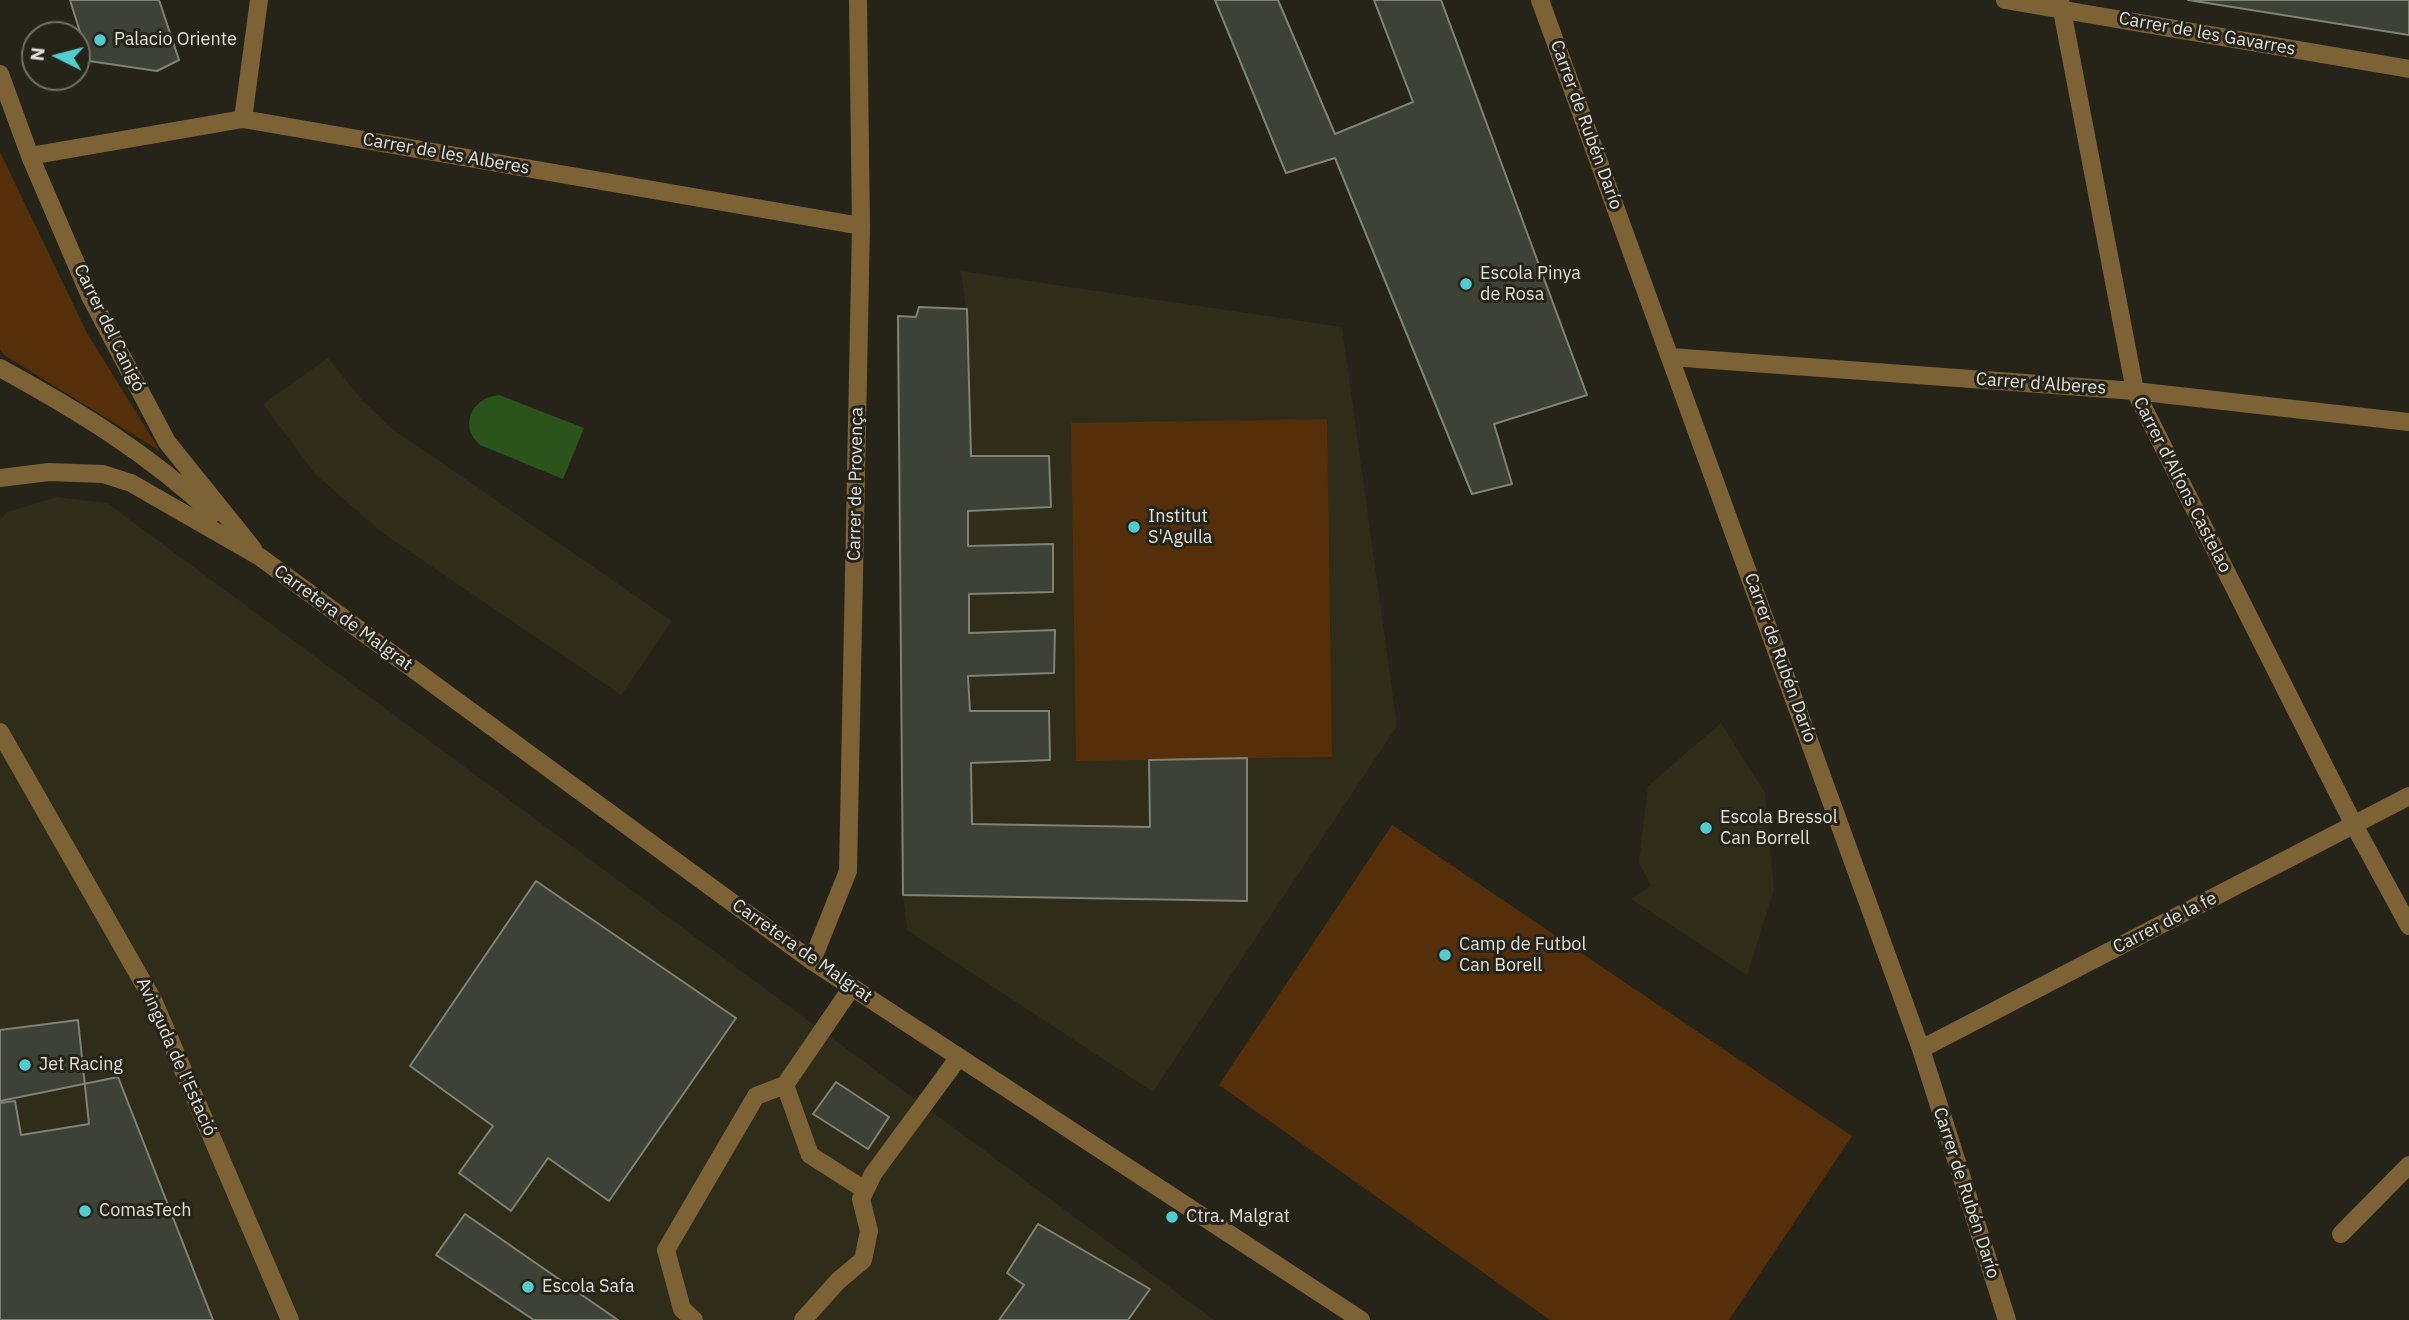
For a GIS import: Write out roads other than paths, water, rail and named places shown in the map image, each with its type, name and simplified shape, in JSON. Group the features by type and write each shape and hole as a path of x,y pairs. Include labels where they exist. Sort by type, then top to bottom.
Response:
{"street":[{"path":"243,119 259,0"},
{"name":"Carrer de Provença","path":"812,961 848,871 861,226 858,0"},
{"name":"Carrer de Rubén Darío","path":"1540,0 1921,1049 2007,1320"},
{"name":"Carrer de les Gavarres","path":"2005,0 2060,4 2409,69"},
{"name":"Carrer d'Alfons Castelao","path":"2060,4 2135,391 2354,825 2409,926"},
{"name":"Carrer del Canigó","path":"0,74 30,156 90,296 167,442 260,557"},
{"name":"Carrer de les Alberes","path":"30,156 243,119 861,226"},
{"name":"Carrer d'Alberes","path":"1671,357 2135,391 2409,422"},
{"name":"Carretera de Malgrat","path":"0,368 91,418 167,474 260,557 812,961 1361,1320"},
{"name":"Carretera de Malgrat","path":"0,478 49,472 103,474 131,483 260,557"},
{"name":"Avinguda de l'Estació","path":"0,732 153,1000 290,1320"},
{"name":"Carrer de la fe","path":"1921,1049 2409,796"},
{"path":"694,1320 682,1309 666,1250 756,1096 785,1085 852,987"},
{"path":"803,1320 838,1280 863,1260 869,1231 861,1199 865,1190 873,1174 958,1057"},
{"path":"785,1085 810,1155 865,1190"},
{"path":"2341,1234 2409,1165"}],"place":[{"name":"Palacio Oriente","path":"100,40"},
{"name":"Escola Pinya de Rosa","path":"1466,284"},
{"name":"Institut S'Agulla","path":"1134,527"},
{"name":"Escola Bressol Can Borrell","path":"1706,828"},
{"name":"Camp de Futbol Can Borell","path":"1445,955"},
{"name":"Jet Racing","path":"25,1065"},
{"name":"ComasTech","path":"85,1211"},
{"name":"Ctra. Malgrat","path":"1172,1217"},
{"name":"Escola Safa","path":"528,1287"}]}
